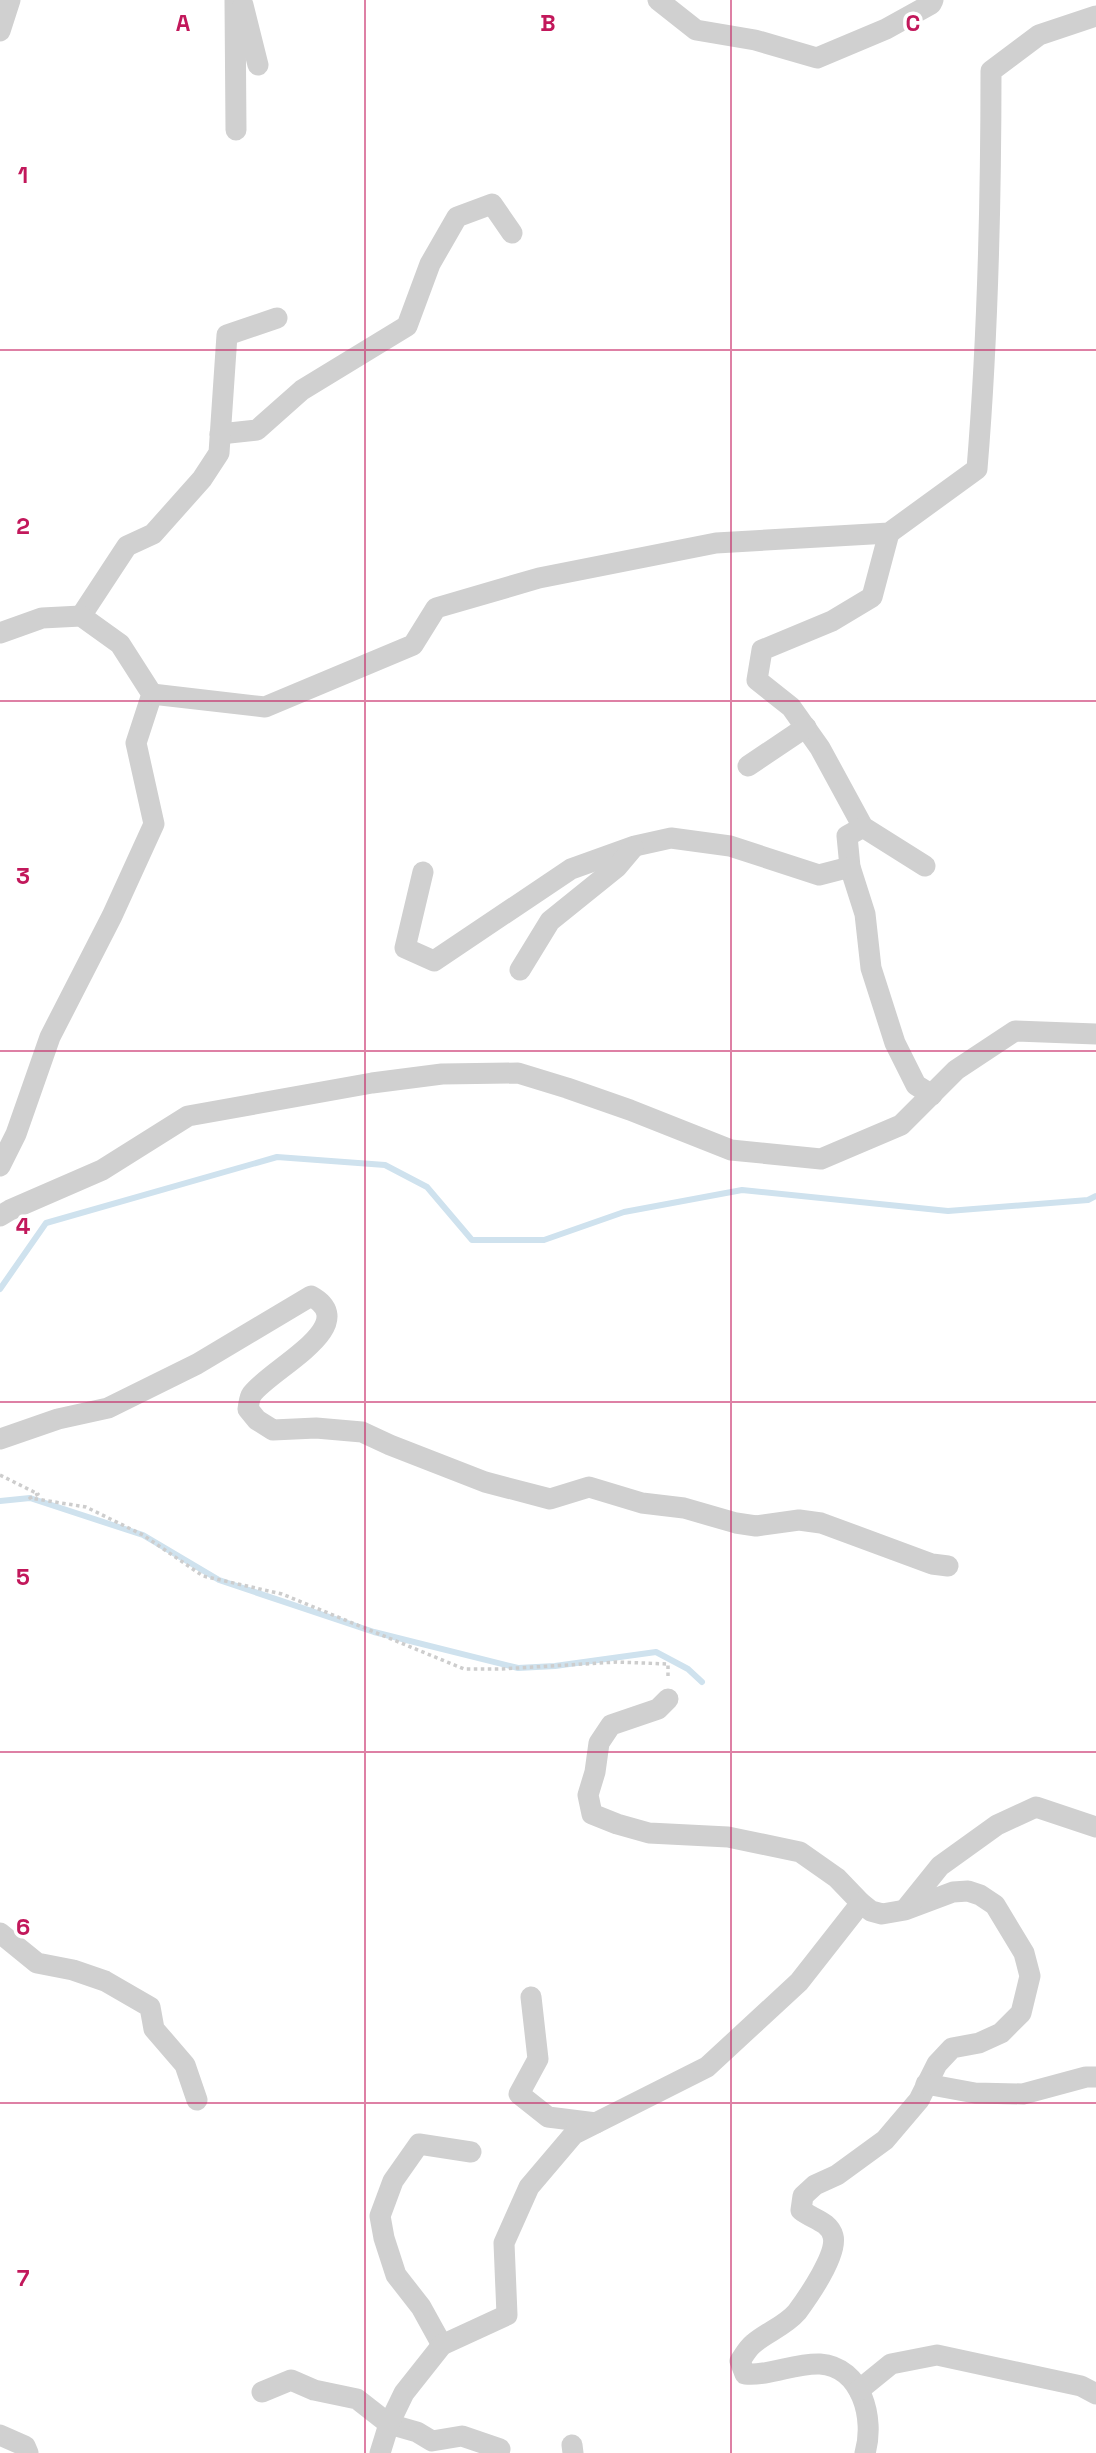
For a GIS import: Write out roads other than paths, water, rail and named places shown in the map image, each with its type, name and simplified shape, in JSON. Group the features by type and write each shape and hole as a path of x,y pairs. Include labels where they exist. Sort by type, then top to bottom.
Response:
{"street":[{"path":"0,32 10,0"},
{"path":"236,0 236,130"},
{"path":"241,0 258,65"},
{"path":"658,0 696,30 755,40 817,58 886,29 931,4 933,0"},
{"path":"152,694 265,706 413,645 436,608 539,578 716,543 889,533 977,469 985,370 991,213 991,71 1039,35 1096,16"},
{"path":"220,434 257,430 302,390 407,326 430,264 457,217 492,204 512,233"},
{"path":"81,616 127,546 153,534 202,479 219,453 228,335 277,318"},
{"path":"889,533 872,597 832,621 762,650 757,680 791,706 820,748 863,827 925,866"},
{"path":"0,632 42,618 81,616 120,644 152,694"},
{"path":"0,1166 16,1134 50,1037 112,916 154,824 136,743 152,694"},
{"path":"748,766 806,727"},
{"path":"863,827 847,836 850,867 865,914 871,968 895,1042 916,1085 932,1095"},
{"path":"423,872 405,948 434,961 571,869 635,846 671,838 730,846 819,875 850,867"},
{"path":"520,970 550,921 617,867 635,846"},
{"path":"0,1216 102,1170 188,1116 372,1083 442,1074 518,1073 567,1088 731,1150 821,1159 901,1125 956,1070 1015,1031 1096,1034"},
{"path":"0,1439 58,1419 108,1408 197,1364 311,1296 322,1302 328,1316 324,1331 250,1396 248,1409 257,1420 273,1430 317,1427 362,1432 390,1446 485,1482 550,1499 589,1487 642,1503 684,1508 736,1523 757,1526 799,1520 821,1523 932,1564 948,1566"},
{"path":"668,1699 657,1709 611,1725 599,1743 588,1795 592,1814 649,1833 728,1837 800,1852 836,1878 871,1911 882,1914 905,1910 953,1892 968,1891 995,1905 1024,1952 1030,1976 1021,2013 1001,2033 979,2043 952,2048 937,2064 919,2101 885,2140 837,2175 815,2185 803,2196 801,2210 825,2223 833,2235 833,2252 824,2271 796,2312 753,2344 740,2361 745,2374 758,2375 821,2364 840,2370 859,2390 867,2407 870,2425 865,2453"},
{"path":"905,1910 940,1866 997,1825 1036,1807 1096,1827"},
{"path":"380,2453 389,2424 404,2393 442,2345 507,2315 504,2243 529,2187 574,2134 707,2067 799,1982 861,1903"},
{"path":"0,1933 37,1963 73,1970 105,1981 149,2007 154,2029 185,2064 197,2100"},
{"path":"531,1997 538,2059 519,2094 548,2117 596,2123"},
{"path":"926,2084 975,2092 1023,2094 1086,2077 1096,2077"},
{"path":"442,2345 421,2307 396,2275 380,2216 393,2181 419,2144 471,2152"},
{"path":"859,2390 891,2364 937,2355 1081,2386 1096,2394"},
{"path":"262,2392 291,2380 314,2390 358,2399 389,2424 417,2432 432,2441 462,2436 500,2449"},
{"path":"0,2435 25,2446 28,2453"}],"waterway":[{"path":"0,1289 46,1223 277,1157 385,1165 427,1187 472,1240 544,1240 624,1212 742,1190 948,1211 1088,1200 1096,1196"},
{"path":"0,1501 30,1498 143,1535 219,1580 374,1632 518,1668 555,1666 656,1652 688,1669 702,1682"}]}
